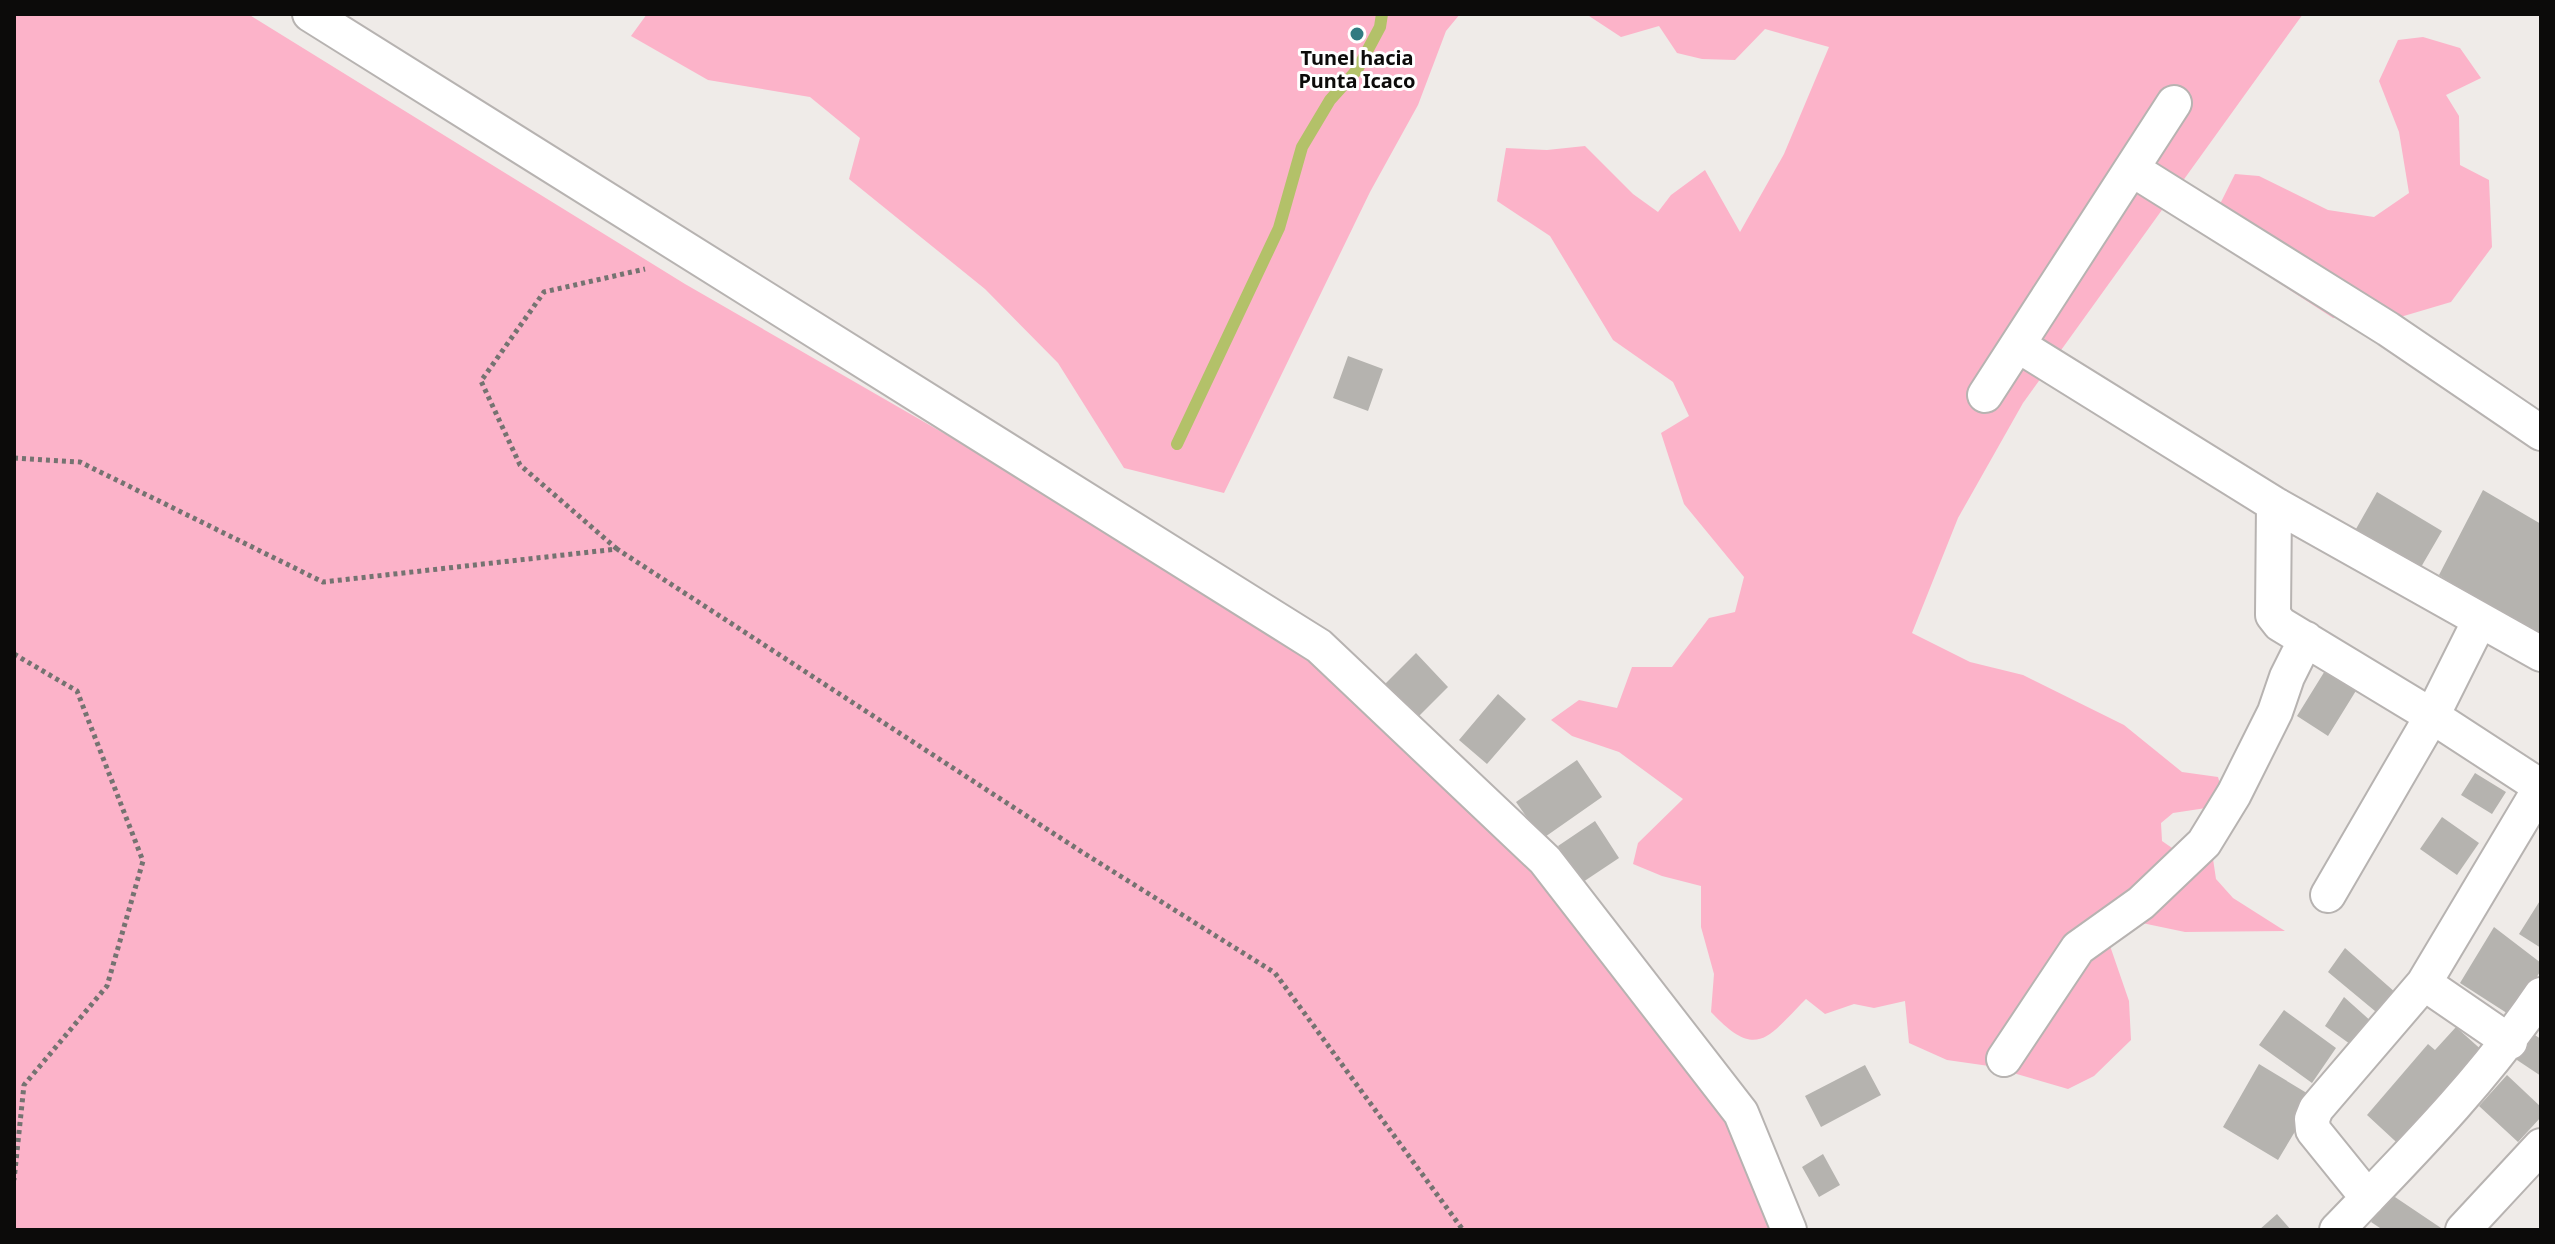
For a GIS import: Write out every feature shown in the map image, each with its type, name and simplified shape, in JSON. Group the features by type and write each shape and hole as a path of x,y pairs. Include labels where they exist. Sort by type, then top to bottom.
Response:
{"street":[{"path":"310,14 1319,646 1545,860 1741,1113 1789,1230"},
{"path":"1985,395 2174,103"},
{"path":"2132,169 2388,329 2541,433"},
{"path":"2018,345 2274,504 2541,654"},
{"path":"2274,504 2273,615 2280,624 2432,716 2541,787 2424,983 2316,1109 2312,1119 2313,1130 2368,1198"},
{"path":"2328,895 2432,716 2480,620"},
{"path":"2004,1059 2078,948 2141,903 2204,843 2234,794 2275,712 2287,677 2306,639"},
{"path":"2424,983 2510,1042"},
{"path":"2337,1230 2510,1042 2541,995"},
{"path":"2463,1230 2535,1166"}],"path":[{"path":"700,256 544,292 481,381 520,465 617,549 1068,843 1275,973 1463,1230"},
{"path":"14,458 80,462 323,582 617,549"},
{"path":"14,654 77,691 143,861 107,986 24,1085 14,1180"}],"shaded area":[{"path":"14,14 248,14 685,284 1318,649 1544,863 1740,1115 1786,1230 14,1230"},
{"path":"647,14 1460,14 1446,31 1418,105 1370,192 1224,493 1124,468 1058,363 985,289 849,179 860,138 810,97 708,80 631,36"},
{"path":"1586,14 2303,14 2023,403 1958,518 1912,633 1970,662 2023,675 2124,725 2182,772 2218,777 2226,805 2173,813 2161,823 2162,841 2188,859 2213,859 2216,879 2233,898 2285,931 2185,932 2099,914 2129,1001 2131,1040 2094,1076 2068,1089 1989,1066 1947,1060 1909,1043 1905,1001 1874,1008 1854,1004 1825,1014 1806,999 1771,1033 1751,1040 1727,1027 1711,1012 1714,974 1701,927 1701,886 1662,876 1633,864 1638,843 1683,799 1619,752 1572,736 1551,720 1579,700 1617,708 1632,667 1672,667 1709,618 1735,612 1744,577 1684,504 1661,433 1689,416 1673,382 1613,340 1550,236 1497,201 1506,148 1547,150 1585,146 1633,194 1658,212 1671,195 1705,170 1740,232 1784,154 1829,47 1765,29 1735,60 1702,59 1677,53 1659,26 1621,37"},
{"path":"2423,37 2460,48 2481,78 2446,95 2459,116 2460,165 2489,180 2492,247 2451,302 2397,318 2333,318 2213,240 2214,216 2235,174 2259,176 2328,210 2374,217 2409,193 2399,132 2379,81 2398,40"}],"building":[{"path":"1348,356 1383,369 1368,411 1333,398"},
{"path":"2483,490 2541,524 2541,642 2439,575"},
{"path":"2377,492 2442,531 2417,574 2352,536"},
{"path":"1416,653 1448,687 1413,722 1380,689"},
{"path":"2331,661 2362,681 2328,736 2297,716"},
{"path":"1498,694 1526,719 1487,764 1459,740"},
{"path":"1577,760 1602,797 1542,839 1516,802"},
{"path":"2475,773 2506,792 2492,814 2461,795"},
{"path":"2442,817 2479,843 2457,875 2420,849"},
{"path":"1595,821 1619,858 1583,882 1558,846"},
{"path":"2541,899 2541,948 2519,934"},
{"path":"2494,927 2541,963 2541,970 2513,1017 2460,983"},
{"path":"2345,948 2396,993 2381,1016 2328,972"},
{"path":"2344,997 2373,1023 2357,1049 2325,1026"},
{"path":"2284,1010 2336,1048 2312,1083 2259,1045"},
{"path":"2456,1027 2485,1053 2407,1152 2367,1115 2428,1044 2435,1050"},
{"path":"2530,1032 2541,1039 2541,1076 2514,1058"},
{"path":"2259,1064 2315,1098 2278,1160 2223,1127"},
{"path":"1865,1065 1881,1095 1821,1127 1805,1096"},
{"path":"2507,1075 2541,1107 2541,1117 2518,1142 2479,1106"},
{"path":"1823,1154 1840,1185 1819,1197 1802,1167"},
{"path":"2389,1193 2444,1230 2383,1230 2371,1222"},
{"path":"2277,1214 2291,1230 2259,1230"}],"waterway":[{"path":"1177,444 1279,228 1302,147 1330,100 1357,70 1380,27 1382,14"}],"place":[{"name":"Tunel hacia Punta Icaco","path":"1357,34"}]}
